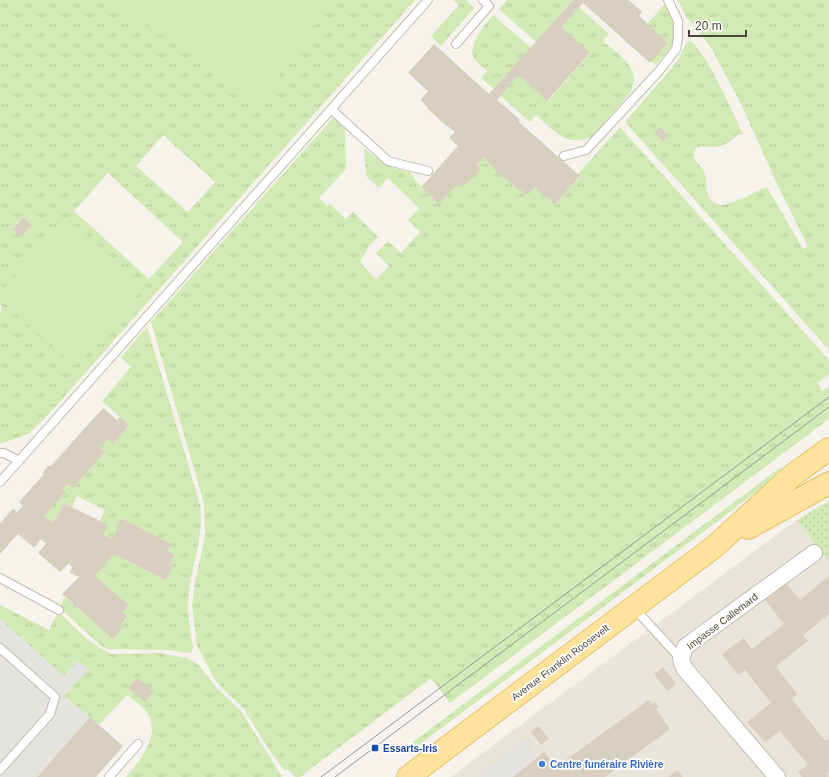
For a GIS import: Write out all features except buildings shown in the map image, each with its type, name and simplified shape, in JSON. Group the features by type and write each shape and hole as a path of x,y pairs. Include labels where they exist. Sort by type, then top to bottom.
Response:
{"main road":[{"name":"Avenue Franklin Roosevelt","path":"408,777 714,547 793,476 829,450"},
{"name":"Avenue Franklin Roosevelt","path":"714,547 829,483"}],"street":[{"name":"Impasse Callemard","path":"777,777 684,668 681,660 685,647 814,553"}],"lane":[{"path":"0,482 428,0"},
{"path":"564,156 586,150 660,70 676,49 678,38 678,21 668,0"},
{"path":"456,44 489,2"},
{"path":"331,109 388,161 428,171"},
{"path":"0,453 4,453 19,461"},
{"path":"0,578 59,610"},
{"path":"633,608 681,660"},
{"path":"0,770 50,714 55,698 1,650"},
{"path":"109,777 138,744"}],"shaded area":[{"path":"829,501 829,777 451,777 787,527"},
{"path":"0,619 64,676 78,661 88,669 64,696 90,717 37,777 0,777"},
{"path":"530,736 533,761 512,777 475,777"}],"green space":[{"path":"0,0 415,0 49,414 28,434 0,444 0,313 2,306 0,305 0,298 75,365 67,218 0,294","holes":["163,135 215,182 188,212 136,166","108,173 183,242 149,279 74,211","23,217 32,225 22,237 13,228"]},
{"path":"113,0 333,0 259,104"},
{"path":"453,0 466,0 474,8 441,46 431,36 459,5"},
{"path":"507,0 572,1 536,42 499,9"},
{"path":"677,0 829,0 829,350 625,122 678,60 687,42 689,41 695,45 711,68 743,135 738,134 726,144 721,146 701,146 694,152 696,161 704,172 707,192 711,200 715,203 725,205 767,187 803,249 808,246 777,184 741,104 710,46 685,15"},
{"path":"664,5 674,20 675,38 670,48 656,65 651,61 668,43 647,24"},
{"path":"579,7 609,34 603,41 628,63 634,76 630,93 593,136 576,140 569,139 555,132 536,115 530,122 501,96 519,75 548,101 590,54 561,27"},
{"path":"493,15 531,48 494,89 481,78 487,71 475,60 473,55 473,49 478,36"},
{"path":"333,118 345,129 346,169 319,198 327,206 330,204 346,219 353,212 378,237 369,246 360,262 376,280 389,266 376,253 388,241 401,253 420,232 408,220 419,208 388,178 379,188 367,177 364,148 372,155 393,168 410,172 421,187 439,204 459,183 463,187 480,169 477,165 484,157 504,178 516,187 528,195 535,187 555,205 580,177 578,174 620,127 829,360 829,374 817,383 822,391 829,387 829,419 450,703 430,679 300,777 295,777 288,769 285,771 270,751 244,709 215,680 197,646 192,605 205,532 204,503 151,322"},
{"path":"67,218 144,287 75,365 0,298 0,294"},
{"path":"147,327 200,504 201,527 188,599 193,647 192,652 189,653 168,650 108,649 101,646 60,608 65,597 113,638 123,627 120,625 128,616 123,612 129,605 95,576 114,554 166,580 172,567 169,565 175,555 168,551 172,544 121,518 112,539 103,535 100,521 105,510 77,496 72,507 64,503 54,522 44,517 66,492 63,489 68,484 73,488 105,452 100,447 108,439 113,443 129,425 102,401 131,367 121,357"},
{"path":"781,467 783,472 411,751 408,748 409,745"},
{"path":"829,501 829,561 797,520"},
{"path":"0,605 49,630 58,612 99,648 107,652 114,654 159,653 187,658 198,664 215,686 241,711 281,777 126,777 143,755 151,738 151,720 146,711 127,695 99,725 64,696 87,670 64,677 0,619"}],"tram line":[{"path":"321,777 829,397"},
{"path":"335,777 829,407"}],"place":[{"name":"Essarts-Iris","path":"375,748"},
{"name":"Centre funéraire Rivière","path":"542,764"}]}
